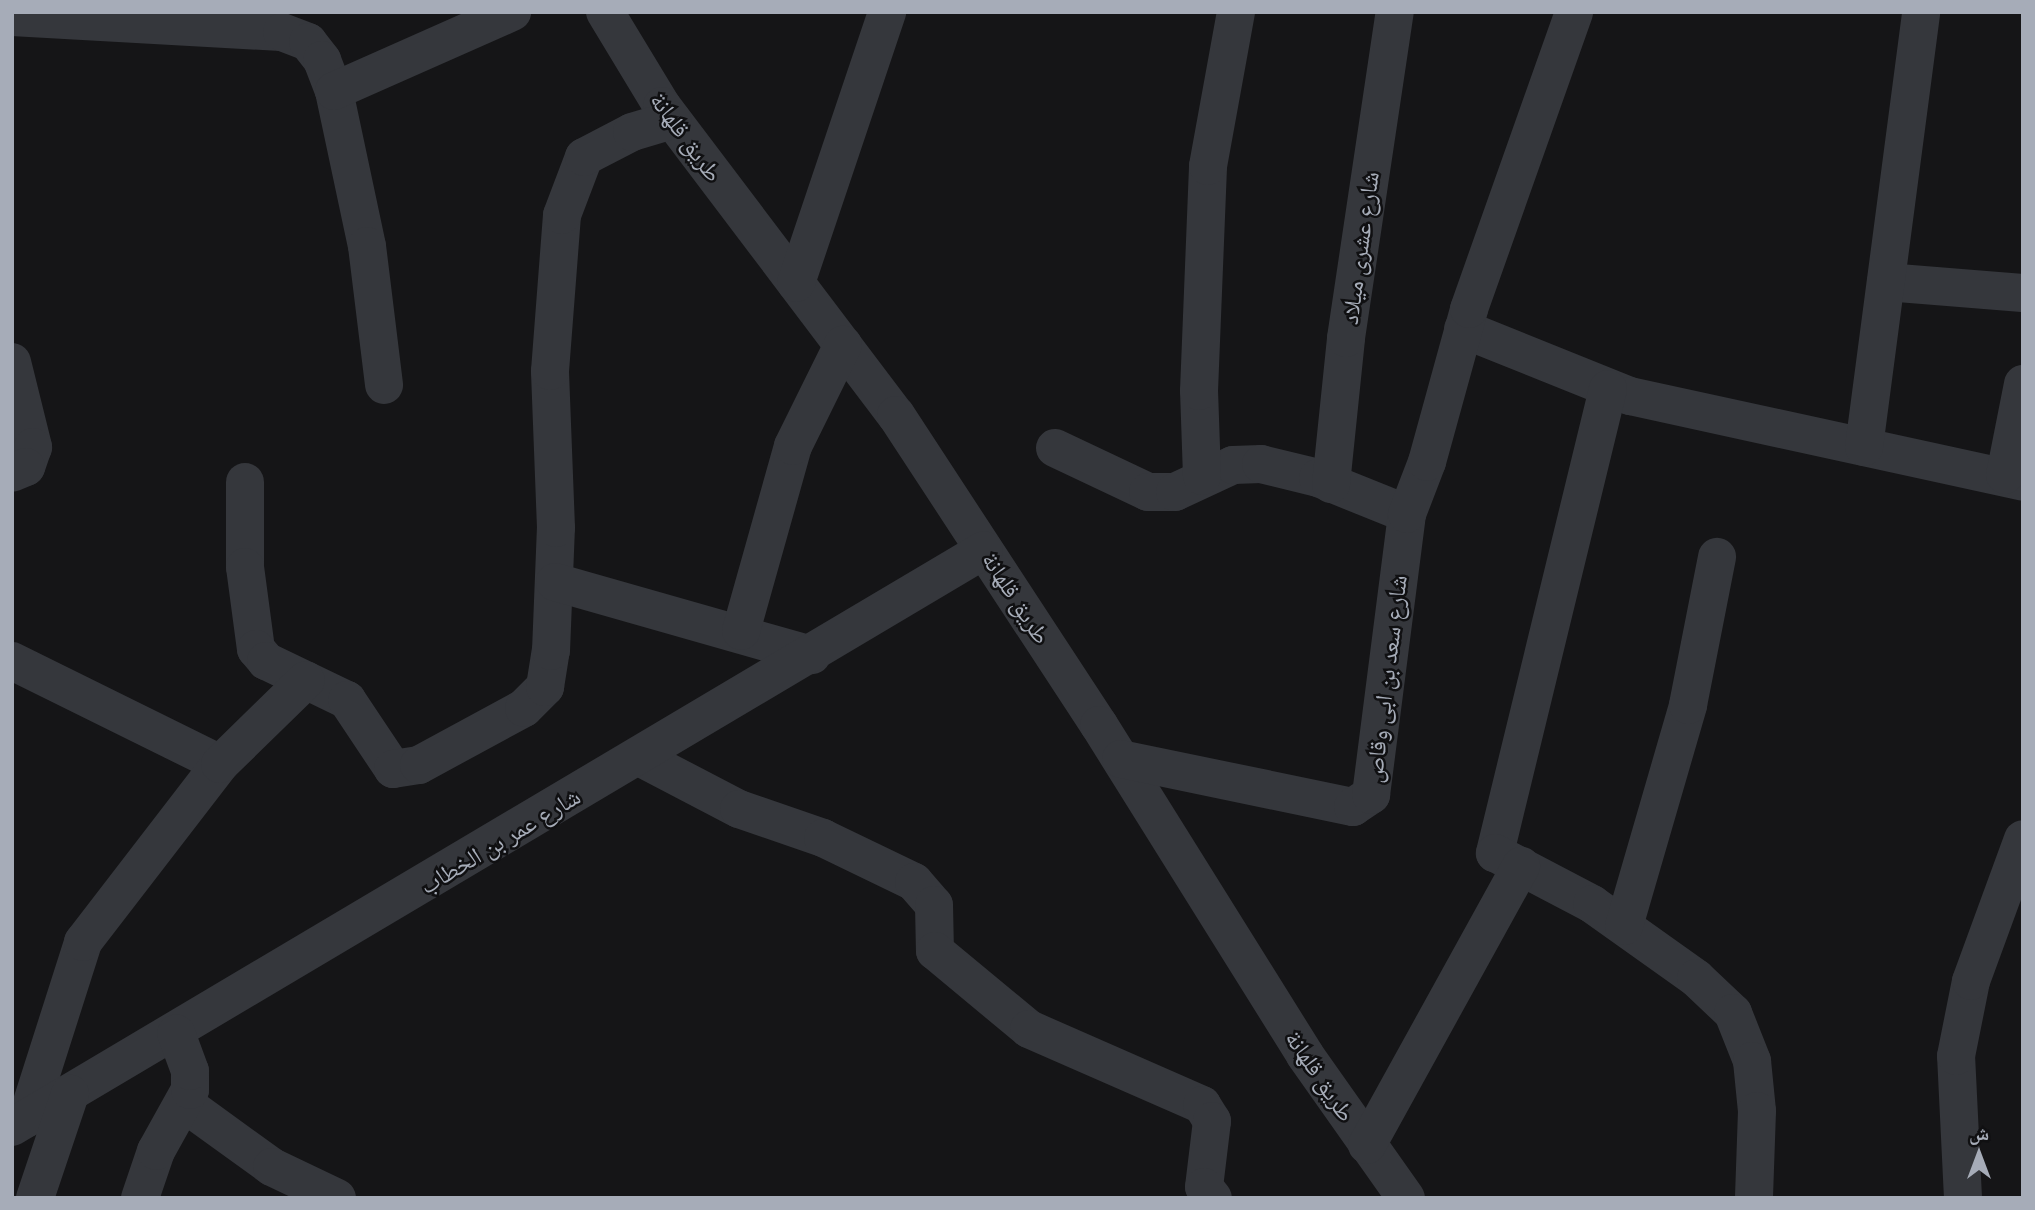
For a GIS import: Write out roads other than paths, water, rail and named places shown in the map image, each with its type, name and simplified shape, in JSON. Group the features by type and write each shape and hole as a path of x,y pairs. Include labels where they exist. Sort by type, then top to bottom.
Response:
{"street":[{"path":"334,91 512,12"},
{"name":"طريق قلهانة","path":"605,12 672,120 843,345 984,550 1367,1145 1406,1198"},
{"path":"796,283 887,12"},
{"path":"1202,476 1199,391 1208,166 1236,12"},
{"name":"شارع عشرى ميلاد","path":"1331,484 1346,338 1395,12"},
{"path":"1055,448 1148,492 1175,492 1202,476 1233,465 1262,464 1331,484 1407,514 1427,462 1463,329 1574,12"},
{"path":"1864,447 1921,14"},
{"path":"12,17 282,32 308,42 322,60 334,91 367,246 384,385"},
{"path":"245,482 245,567 253,643 266,661 347,700 388,763 406,771 504,721 538,696 550,670 555,582 550,372 562,215 584,157 632,132 672,120"},
{"path":"1886,282 2023,293"},
{"path":"1463,329 1608,389 2014,478 2023,384"},
{"path":"741,631 793,446 843,345"},
{"path":"12,362 33,447 26,467 12,473"},
{"path":"1608,389 1495,853 1623,926 1722,999 1744,1031 1757,1111 1754,1198"},
{"name":"شارع سعد بن ابى وقاص","path":"1121,759 1353,807 1366,801 1373,788 1407,514"},
{"name":"شارع عمر بن الخطاب","path":"20,1123 641,758 984,550"},
{"path":"1623,926 1688,705 1717,557"},
{"path":"555,582 741,631 812,655"},
{"path":"12,661 220,764"},
{"path":"20,1123 83,942 220,764 306,680"},
{"path":"641,758 739,809 823,838 914,882 934,905 935,951 1029,1029 1202,1105 1212,1121 1204,1186 1213,1198"},
{"path":"1963,1198 1956,1056 1970,981 2023,839"},
{"path":"1367,1145 1521,866"},
{"path":"140,1198 156,1151 185,1104 190,1072 176,1033"},
{"path":"35,1198 70,1094"},
{"path":"185,1104 272,1167 337,1198"}]}
